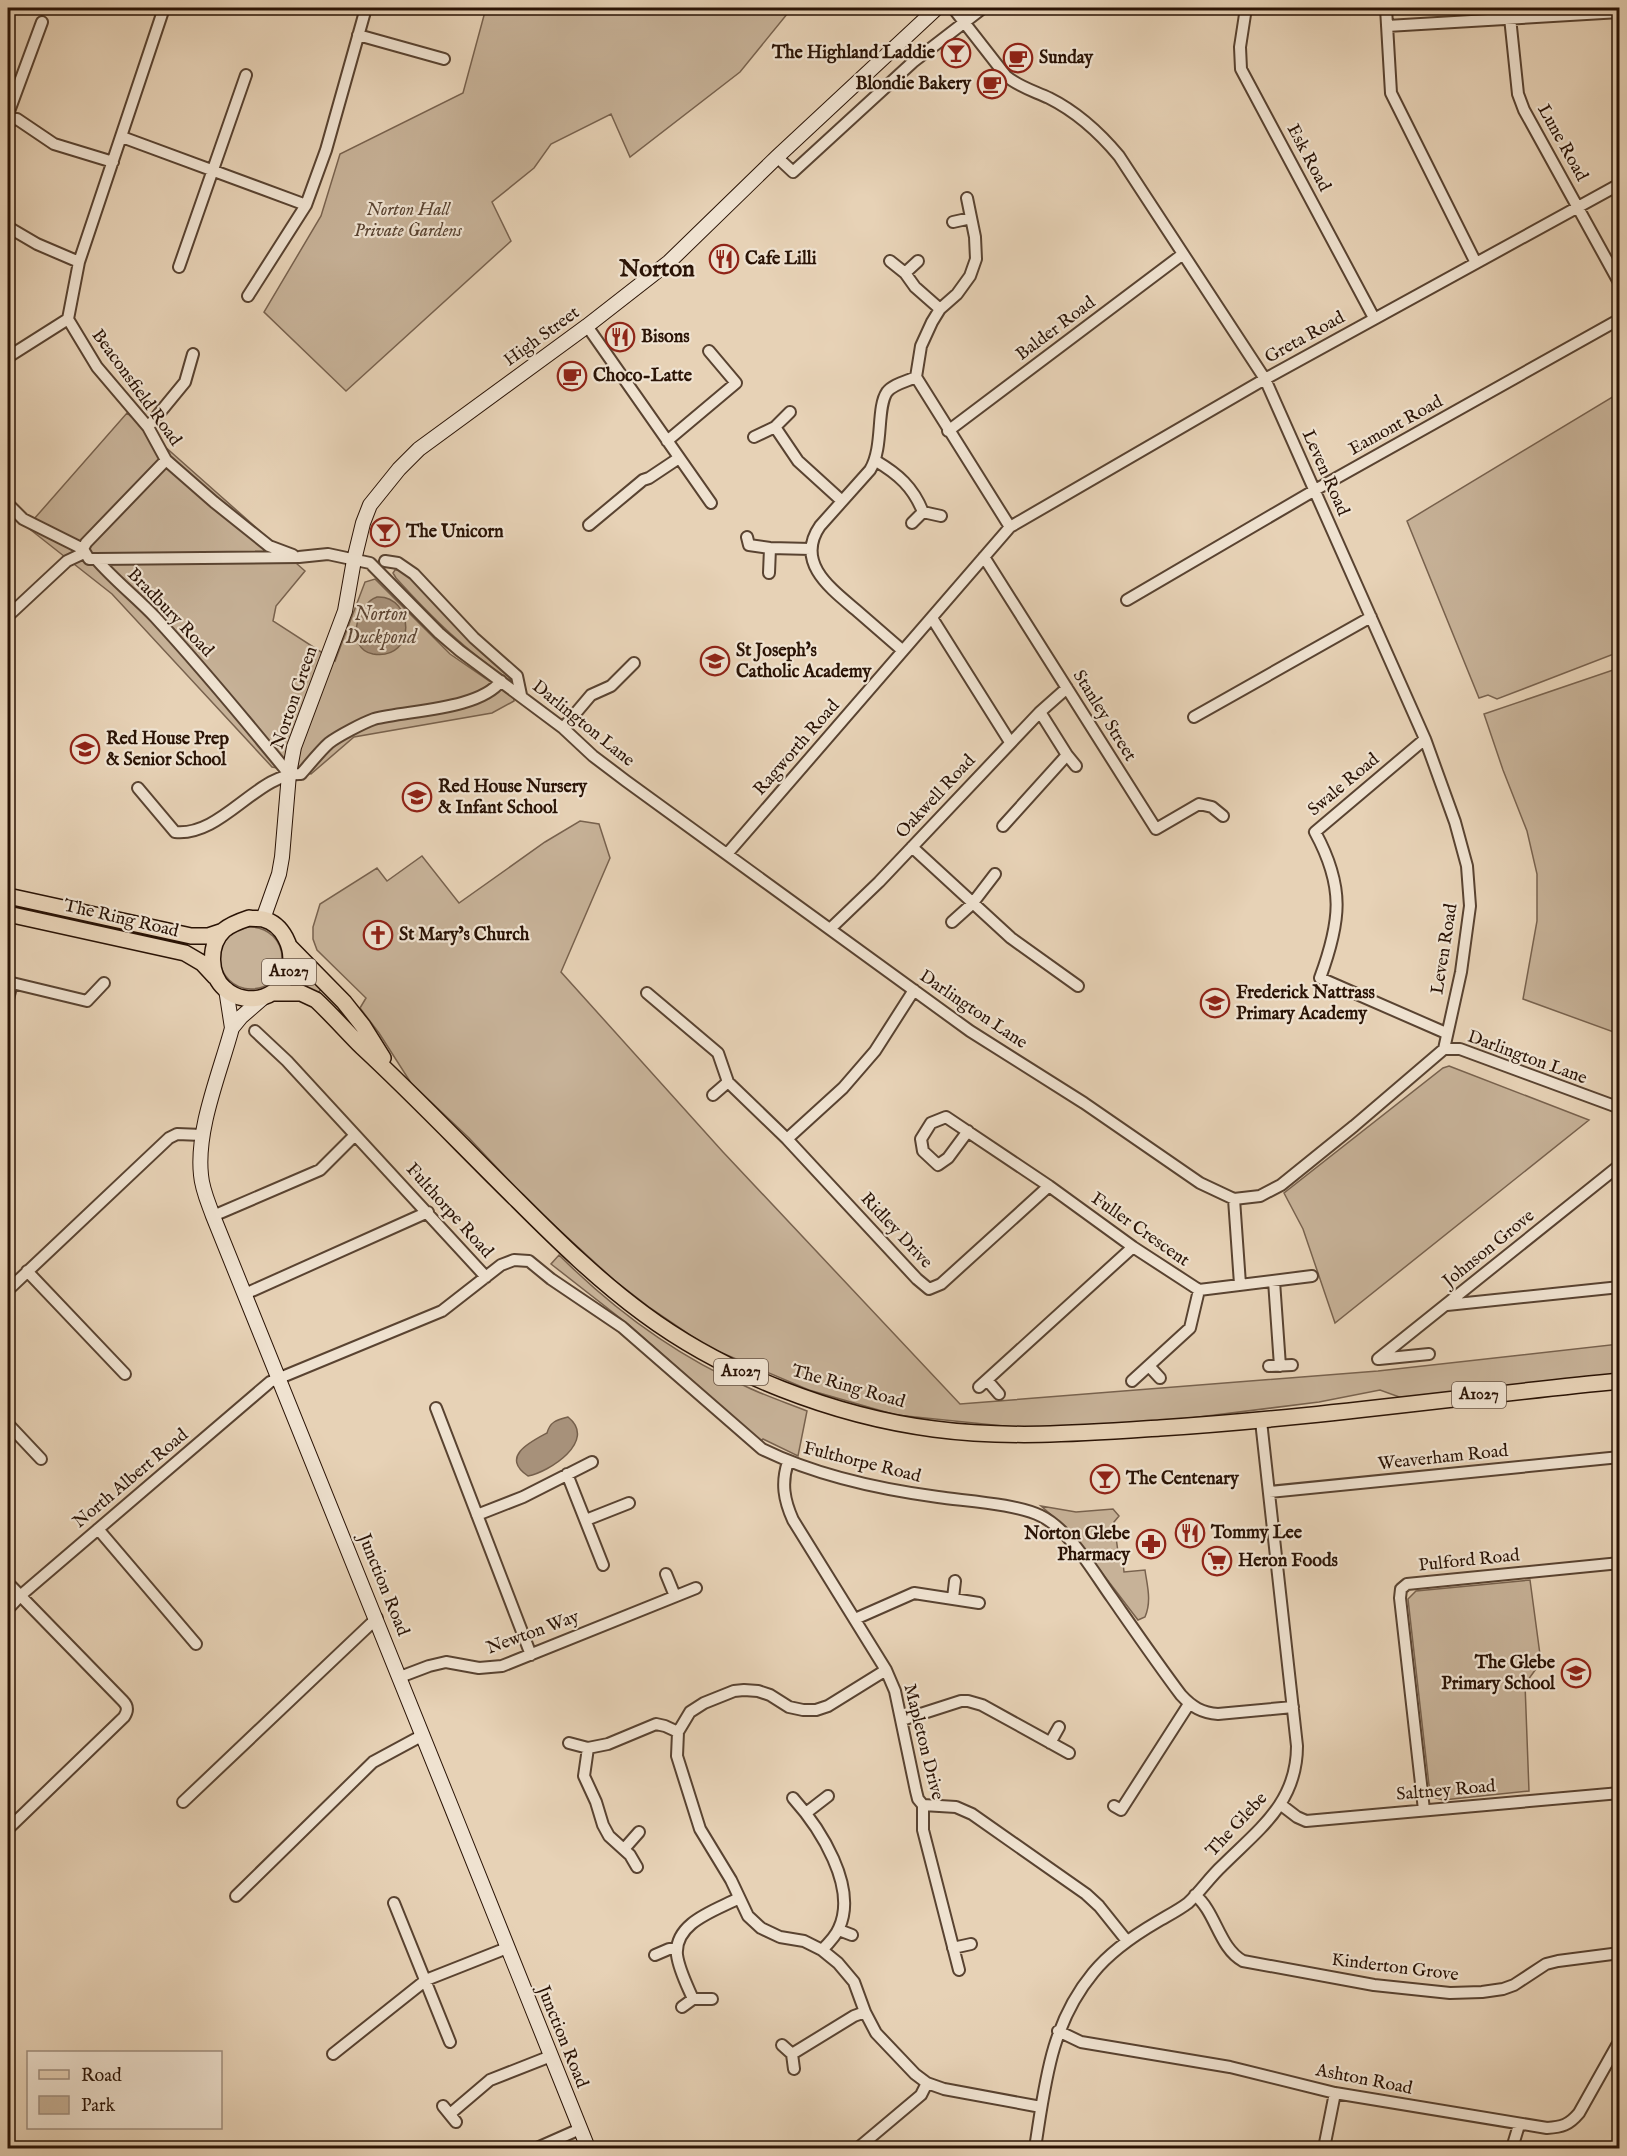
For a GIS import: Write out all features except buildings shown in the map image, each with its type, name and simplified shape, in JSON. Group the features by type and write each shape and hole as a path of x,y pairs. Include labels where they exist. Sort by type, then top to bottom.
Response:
{"main road":[{"name":"High Street","path":"354,560 370,505 399,469 419,449 587,326 669,262 777,157 937,8"},
{"name":"Norton Green","path":"263,919 279,874 294,747 345,612 354,560"},
{"name":"The Ring Road","path":"8,896 192,936 208,936 223,932"},
{"name":"The Ring Road","path":"8,914 185,953 202,963 222,984"},
{"path":"222,984 213,965 213,953 223,932 233,924 249,918 263,919"},
{"name":"A1027","path":"222,984 237,996 249,999 269,995 284,984 291,961 290,947 275,925 263,919"},
{"name":"The Ring Road","path":"290,947 344,1002 363,1026 395,1076"},
{"name":"Junction Road","path":"222,984 232,1028"},
{"name":"The Ring Road","path":"269,995 302,993 316,1000 395,1076 539,1222 598,1277 642,1313 682,1340 726,1365 769,1384 880,1419 930,1429 967,1433 1069,1434 1261,1421"},
{"name":"Junction Road","path":"269,995 241,1017 232,1028 202,1135 201,1177 213,1216 377,1617 588,2148"},
{"name":"A1027","path":"1261,1421 1620,1381"}],"street":[{"name":"Beaconsfield Road","path":"164,8 79,262 68,319 97,367 148,427 166,460 269,546 299,557"},
{"path":"248,296 306,205 326,150 366,8"},
{"name":"Leven Road","path":"953,8 1006,76 1015,83 1063,106 1098,132 1119,156 1265,379 1425,740 1455,822 1467,866 1470,906 1461,972 1444,1049"},
{"path":"777,157 793,172 913,62 983,8"},
{"name":"Esk Road","path":"1246,8 1240,47 1241,69 1374,318"},
{"path":"1386,8 1391,93 1476,263"},
{"path":"1387,26 1509,13 1620,12"},
{"name":"Lune Road","path":"1509,13 1518,94 1524,110 1620,284"},
{"path":"8,114 42,22"},
{"path":"358,35 444,59"},
{"path":"179,267 246,75"},
{"path":"8,120 17,119 54,144 112,162"},
{"path":"122,137 306,205"},
{"name":"Greta Road","path":"1010,527 1265,379 1620,183"},
{"path":"967,198 976,259 970,276 957,294 940,309 921,346 916,377 1010,527"},
{"path":"953,222 971,218"},
{"path":"8,227 37,244 79,262"},
{"name":"Balder Road","path":"948,431 1183,254"},
{"path":"890,261 940,309"},
{"path":"905,273 918,261"},
{"path":"8,357 68,319"},
{"name":"Eamont Road","path":"1127,600 1315,490 1620,319"},
{"path":"587,326 711,503"},
{"path":"667,441 736,383 709,351"},
{"path":"148,427 184,382 193,354"},
{"path":"902,650 826,584 815,567 811,549 814,534 876,461 883,403 887,392 894,386 916,377"},
{"path":"754,437 775,427 790,412"},
{"path":"775,427 798,461 842,501"},
{"path":"589,525 643,480 679,458"},
{"path":"8,616 67,561 83,551 86,543 166,460"},
{"path":"876,461 897,473 918,499 924,512"},
{"name":"Bradbury Road","path":"8,504 23,519 83,551 89,559 96,559 153,614 223,693 289,774"},
{"path":"924,512 941,516"},
{"path":"912,523 924,512"},
{"name":"Ragworth Road","path":"727,854 1010,527"},
{"path":"747,537 749,545 811,549"},
{"path":"769,573 770,548"},
{"path":"381,564 394,552"},
{"name":"Darlington Lane","path":"96,559 299,557 328,554 381,564 439,633 521,694 618,775 970,1030 1084,1103 1200,1183 1234,1199 1260,1196 1281,1185 1444,1049 1460,1049 1620,1108"},
{"name":"Stanley Street","path":"984,557 1155,828 1199,804 1212,807 1224,816"},
{"path":"381,564 398,563 414,574 474,639 517,676 521,694"},
{"path":"1194,717 1371,617"},
{"path":"932,618 1010,742"},
{"path":"563,728 591,695 611,686 634,663"},
{"path":"138,788 175,832 184,833 196,830 218,819 274,781 289,774 301,774 330,742 372,720 471,699 494,690 501,681"},
{"name":"Oakwell Road","path":"830,929 879,882 1010,742 1067,688"},
{"path":"1040,712 1076,766"},
{"name":"Swale Road","path":"1425,740 1314,832 1324,850 1335,880 1338,916 1332,947 1320,978 1446,1033"},
{"path":"1003,826 1067,755"},
{"path":"912,847 1011,938 1078,986"},
{"path":"952,922 972,904 995,874"},
{"path":"8,999 10,983 87,1001 104,983"},
{"path":"787,1139 843,1089 875,1051 914,990"},
{"name":"Ridley Drive","path":"647,993 718,1053 728,1082 787,1139 928,1289 941,1284 1049,1186"},
{"name":"Fulthorpe Road","path":"255,1031 287,1061 486,1277 501,1265 514,1260 529,1261 551,1279 622,1326 762,1449 788,1462 818,1472 902,1492 1016,1508 1042,1516 1060,1530 1083,1558 1189,1704"},
{"path":"713,1095 728,1082"},
{"name":"Fuller Crescent","path":"968,1131 948,1158 938,1165 923,1151 921,1139 931,1123 946,1117 968,1131 1049,1186 1133,1247 1199,1290 1312,1276"},
{"path":"8,1290 169,1137 177,1134 202,1135"},
{"path":"213,1216 320,1170 355,1135"},
{"name":"Johnson Grove","path":"1429,1354 1378,1359 1620,1165"},
{"path":"1234,1199 1240,1284"},
{"path":"245,1294 428,1212"},
{"path":"999,1394 983,1383 1133,1247"},
{"path":"27,1271 125,1374"},
{"name":"North Albert Road","path":"8,1609 98,1528 270,1382 442,1311 486,1277"},
{"path":"1274,1281 1274,1366 1292,1365"},
{"path":"1446,1305 1620,1287"},
{"path":"1132,1381 1190,1328 1199,1290"},
{"path":"1149,1366 1160,1378"},
{"path":"436,1408 531,1655"},
{"name":"The Glebe","path":"1035,2148 1048,2067 1058,2031 1091,1974 1127,1941 1188,1903 1270,1818 1295,1775 1297,1762 1293,1707 1261,1421"},
{"path":"8,1424 41,1460"},
{"name":"Weaverham Road","path":"1269,1492 1620,1457"},
{"path":"477,1515 513,1502 592,1462"},
{"name":"Mapleton Drive","path":"788,1462 783,1482 788,1509 886,1670 895,1691 916,1791 923,1805 923,1830 958,1970"},
{"path":"567,1474 603,1565"},
{"path":"586,1520 629,1503"},
{"path":"98,1528 196,1644"},
{"name":"Pulford Road","path":"1424,1810 1401,1610 1401,1589 1407,1584 1620,1563"},
{"path":"666,1574 675,1596"},
{"path":"953,1598 955,1581"},
{"path":"8,1583 126,1704 127,1712 8,1829"},
{"name":"Newton Way","path":"400,1677 437,1664 457,1663 479,1668 502,1666 696,1588"},
{"path":"855,1619 914,1593 980,1602"},
{"path":"183,1802 377,1617"},
{"path":"886,1670 828,1706 816,1710 789,1707 770,1695 758,1691 734,1691 697,1707 684,1721 678,1732 677,1756 700,1829 748,1916 761,1929 780,1937 804,1941 822,1950 838,1963 854,1982 876,2033 915,2074 927,2083 944,2089 1041,2107"},
{"path":"902,1720 961,1701 968,1701 982,1705 1068,1753"},
{"path":"1114,1806 1121,1810 1189,1704 1207,1713 1218,1714 1293,1707"},
{"path":"569,1743 588,1748 608,1744 656,1724 678,1732"},
{"path":"1050,1743 1059,1727"},
{"path":"236,1896 373,1762 423,1735"},
{"path":"588,1748 584,1776 592,1791 603,1825 609,1836 630,1855 637,1867"},
{"name":"Saltney Road","path":"1280,1804 1306,1821 1620,1793"},
{"path":"806,1813 828,1796"},
{"path":"793,1798 806,1813 830,1852 841,1880 845,1904 839,1930 822,1950"},
{"path":"923,1805 950,1806 972,1814 1086,1894 1099,1906 1127,1941"},
{"path":"624,1849 639,1832"},
{"name":"Kinderton Grove","path":"1195,1895 1209,1912 1230,1950 1243,1961 1374,1985 1450,1993 1482,1992 1514,1985 1546,1964 1558,1960 1620,1953"},
{"path":"693,1999 680,1968 677,1949 684,1932 695,1921 740,1898"},
{"path":"394,1903 450,2042"},
{"path":"839,1930 852,1935"},
{"path":"953,1948 971,1944"},
{"path":"333,2054 426,1980 507,1948"},
{"path":"655,1955 669,1949 677,1949"},
{"path":"682,2007 693,1999 712,1999"},
{"path":"792,2054 854,2016 865,2012"},
{"name":"Ashton Road","path":"1058,2031 1081,2042 1230,2067 1335,2093 1547,2128 1570,2124 1579,2113 1620,2040"},
{"path":"782,2045 792,2054 794,2069"},
{"path":"450,2114 490,2080 551,2056"},
{"path":"858,2148 921,2095 927,2083"},
{"path":"1324,2148 1335,2093"},
{"path":"1512,2148 1519,2125"},
{"path":"537,2148 580,2129"}],"green space":[{"name":"Norton Hall Private Gardens","path":"486,8 792,8 740,72 630,157 611,114 551,144 534,168 492,202 511,241 346,391 264,312 321,216 340,154 463,93"},
{"path":"1619,393 1619,652 1497,699 1488,695 1479,698 1407,521"},
{"path":"127,413 305,571 276,606 273,621 335,661 365,582 375,579 450,654 514,698 514,701 492,713 354,737 311,774 272,767 112,594 27,527"},
{"path":"395,570 402,570 410,576 510,676 511,681 437,621 396,578 393,573"},
{"path":"1620,668 1619,1034 1523,999 1537,921 1537,874 1527,831 1484,714"},
{"path":"580,821 599,824 610,858 561,972 723,1152 960,1404 1378,1371 1619,1344 1619,1377 1402,1398 1380,1390 1319,1402 1175,1420 1033,1429 896,1415 809,1390 708,1347 614,1280 533,1206 469,1138 411,1083 360,1008 366,998 317,950 313,939 313,927 320,904 377,868 387,881 422,856 459,903 545,842"},
{"path":"245,927 257,927 273,936 280,946 282,958 280,970 273,980 257,989 245,989 234,984 225,975 220,964 220,952 225,941 234,932"},
{"path":"300,966 322,988 318,993 295,981"},
{"path":"1449,1066 1589,1120 1335,1323 1303,1229 1284,1193 1443,1068"},
{"path":"559,1255 623,1312 671,1346 721,1375 807,1411 798,1456 763,1439 761,1441 629,1325 551,1264"},
{"path":"1041,1506 1076,1512 1113,1509 1119,1516 1114,1522 1118,1552 1122,1552 1124,1572 1145,1570 1149,1599 1145,1617 1138,1620 1070,1531"},
{"path":"1530,1580 1541,1662 1525,1684 1529,1791 1443,1800 1432,1797 1408,1599 1416,1591"}],"water":[{"name":"Norton Duckpond","path":"377,597 389,599 398,606 404,616 406,627 404,639 398,648 388,653 373,654 364,650 356,636 359,617 370,601"},
{"path":"568,1417 576,1426 577,1436 574,1445 558,1462 528,1476 520,1469 517,1456 526,1446 547,1433 554,1422"}],"place":[{"name":"The Highland Laddie","path":"956,53"},
{"name":"Sunday","path":"1018,58"},
{"name":"Blondie Bakery","path":"992,84"},
{"name":"Cafe Lilli","path":"724,259"},
{"name":"Bisons","path":"620,337"},
{"name":"Choco-Latte","path":"572,376"},
{"name":"The Unicorn","path":"385,532"},
{"name":"St Joseph's Catholic Academy","path":"715,661"},
{"name":"Red House Prep & Senior School","path":"85,749"},
{"name":"Red House Nursery & Infant School","path":"417,797"},
{"name":"St Mary’s Church","path":"378,935"},
{"name":"Frederick Nattrass Primary Academy","path":"1215,1003"},
{"name":"The Centenary","path":"1105,1479"},
{"name":"Tommy Lee","path":"1190,1533"},
{"name":"Norton Glebe Pharmacy","path":"1151,1544"},
{"name":"Heron Foods","path":"1217,1561"},
{"name":"The Glebe Primary School","path":"1576,1673"}],"district":[{"name":"Norton","path":"657,269"}]}
